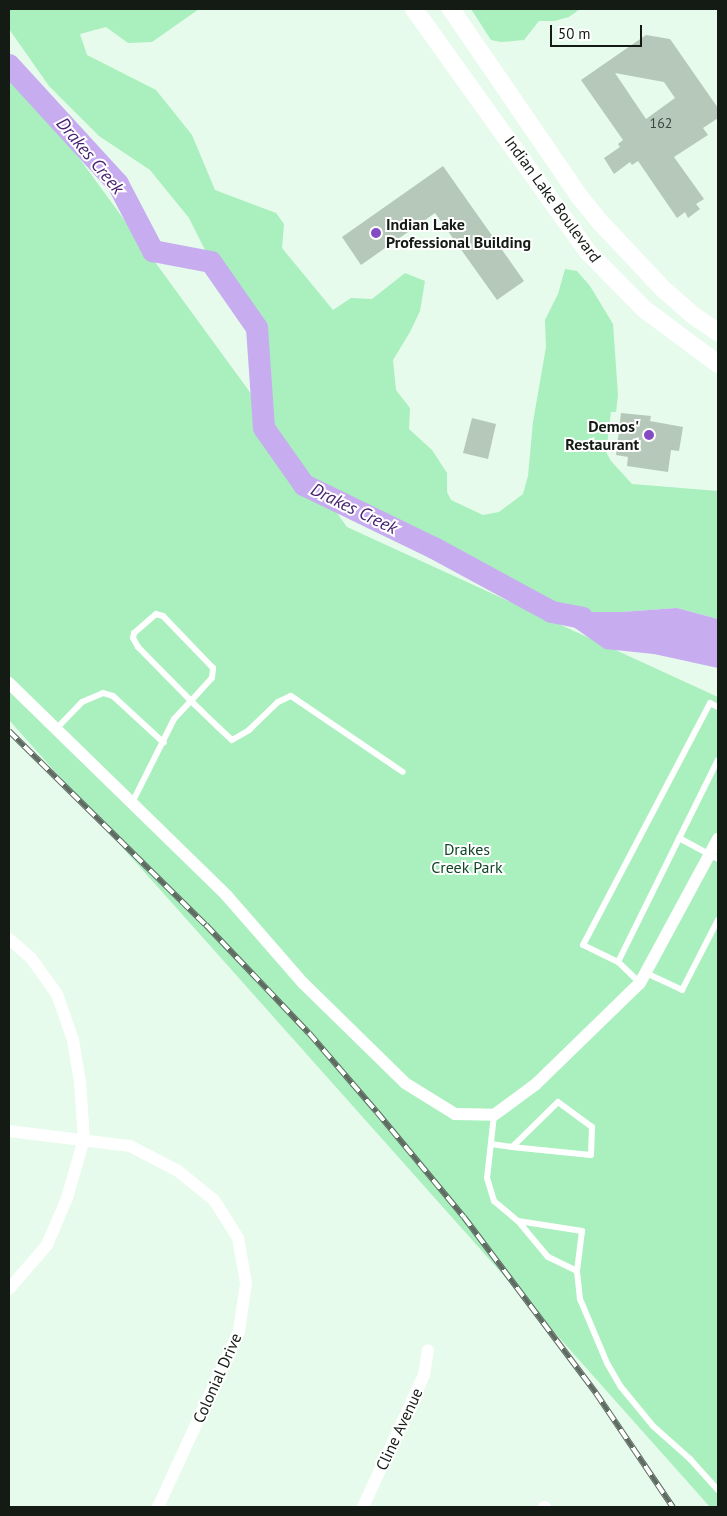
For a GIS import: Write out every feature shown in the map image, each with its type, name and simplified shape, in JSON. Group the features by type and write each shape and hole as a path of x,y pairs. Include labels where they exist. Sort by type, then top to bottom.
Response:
{"main road":[{"name":"Indian Lake Boulevard","path":"414,9 460,76 488,111 589,253 644,309 718,364"},
{"name":"Indian Lake Boulevard","path":"451,9 579,196 602,224 662,288 694,316 718,332"},
{"path":"488,111 510,96"}],"street":[{"path":"9,683 227,896 303,983 405,1083 455,1114 494,1115 536,1084 643,978 714,857 718,839"},
{"path":"9,939 30,958 57,994 73,1040 80,1082 84,1139 66,1198 47,1245 9,1289"},
{"name":"Colonial Drive","path":"9,1131 130,1146 178,1171 214,1200 238,1238 246,1283 239,1331 158,1507"},
{"name":"Cline Avenue","path":"363,1507 424,1375 428,1350"}],"lane":[{"path":"132,804 174,720 192,701 212,678 213,668 163,616 156,614 134,633 133,638 138,647 192,701 232,740 249,730 278,702 291,696 403,772"},
{"path":"56,729 82,702 103,693 112,696 164,743"},
{"path":"718,708 710,703 583,945 618,962 643,978 682,990 718,920"},
{"path":"618,962 718,760"},
{"path":"679,838 714,857"},
{"path":"491,1144 512,1147 591,1155 592,1127 558,1102 512,1147"},
{"path":"494,1115 487,1178 494,1202 518,1221 548,1257 577,1271"},
{"path":"518,1221 582,1231 577,1271 580,1299 607,1363 621,1387 653,1426 690,1459 718,1490"}],"green space":[{"name":"Drakes Creek Park","path":"9,9 199,9 152,42 128,43 106,27 80,34 87,55 156,90 192,135 215,190 276,213 284,224 282,248 333,310 351,298 372,299 405,273 425,281 420,311 393,360 396,390 410,408 409,429 432,450 447,473 447,492 451,500 483,515 499,512 523,494 528,476 533,422 546,347 545,320 558,294 565,269 577,271 590,286 613,324 618,395 616,412 611,412 606,452 611,461 632,484 718,491 718,619 677,608 621,612 552,612 434,548 324,495 347,527 718,697 718,1507 710,1507 9,720 9,62 263,410 257,328 211,262 189,218 150,170 99,136 49,86 9,29"},
{"path":"471,9 580,9 569,17 554,21 539,21 524,40 501,42 491,40"}],"shaded area":[{"path":"677,608 718,619 718,668 654,654 605,649 552,612 621,612"}],"building":[{"path":"646,35 670,39 718,108 718,118 703,128 708,135 674,157 704,199 696,204 700,209 688,218 685,212 677,218 638,161 632,165 630,162 614,174 604,158 620,147 618,144 623,140 581,80","holes":["615,73 664,82 675,98 646,119"]},
{"name":"Indian Lake Professional Building","path":"443,166 524,281 497,300 435,213 361,265 342,237"},
{"name":"Demos' Restaurant","path":"621,413 651,416 650,421 683,427 679,451 671,450 668,472 627,466 628,457 616,455"},
{"path":"472,418 496,424 488,459 463,453"}],"waterway":[{"name":"Drakes Creek","path":"9,65 118,184 153,251 211,262 257,328 264,428 304,485 434,548 552,612 582,618"}],"railway":[{"path":"9,731 206,925 309,1033 377,1112 464,1217 596,1393 673,1507"}],"place":[{"name":"Indian Lake Professional Building","path":"376,233"},
{"name":"Demos' Restaurant","path":"649,435"}]}
